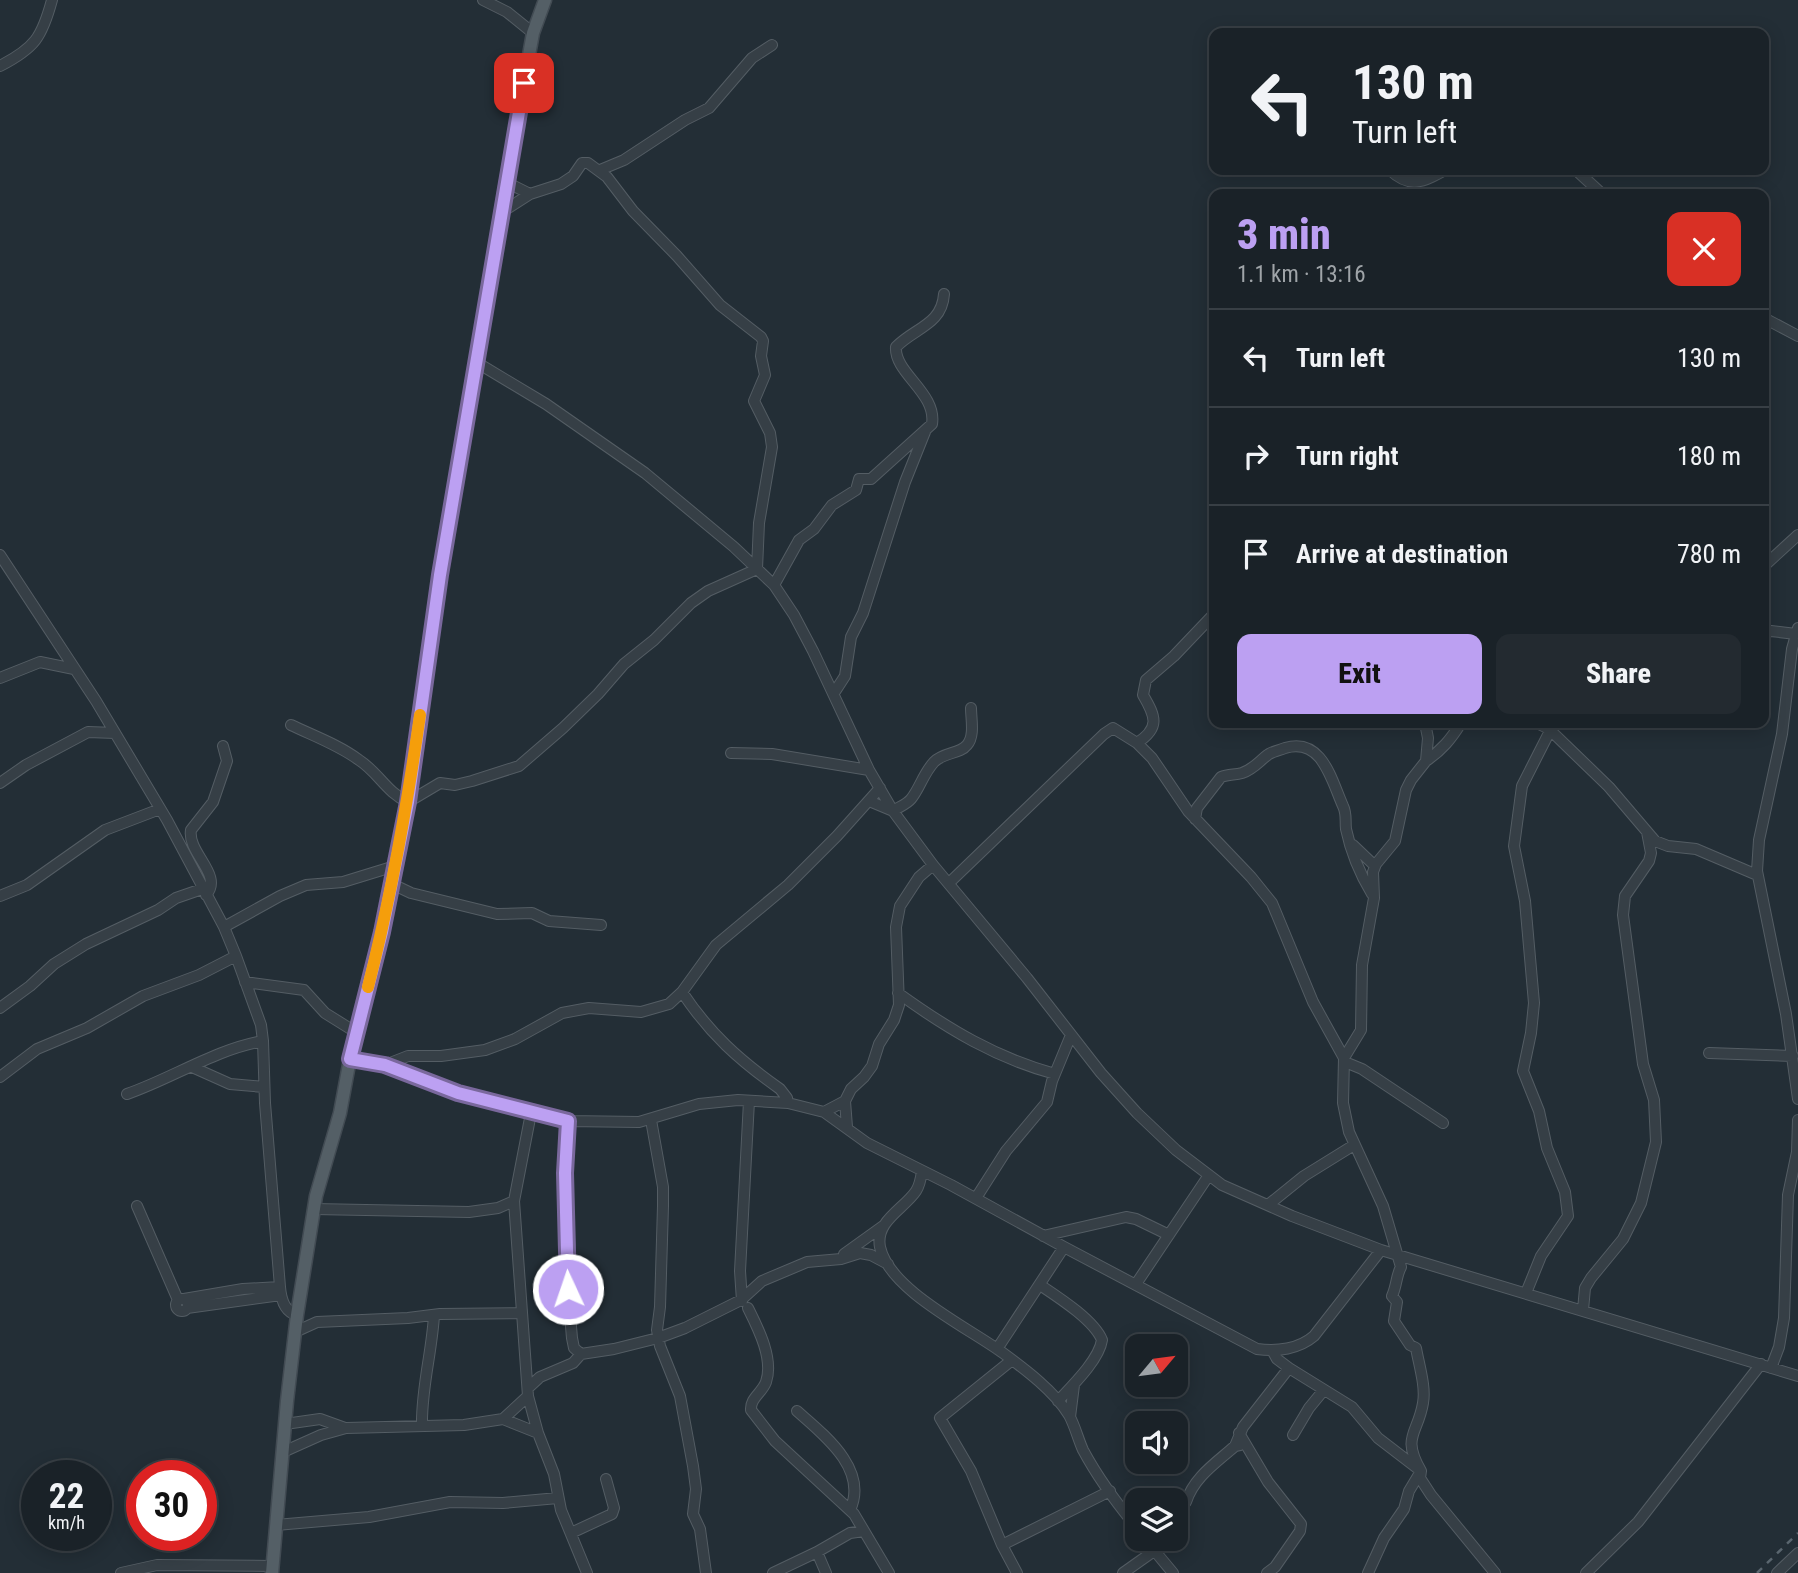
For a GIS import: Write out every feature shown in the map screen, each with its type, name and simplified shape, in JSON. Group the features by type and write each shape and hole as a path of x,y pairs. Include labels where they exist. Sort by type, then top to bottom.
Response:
{"main road":[{"path":"273,1570 295,1332 314,1209 322,1169 340,1113 408,802 440,575 506,182 533,33 545,0"}],"street":[{"path":"0,66 33,45 46,27 52,0"},
{"path":"484,0 507,12 533,33"},
{"path":"600,170 624,160 685,120 709,108 752,58 772,44"},
{"path":"502,212 530,194 561,184 573,176 582,163 587,163 600,170 633,211 720,305 762,339 760,352 765,375 754,401 770,433 772,447 759,523 757,569"},
{"path":"1396,175 1411,183 1434,175"},
{"path":"1581,175 1596,189"},
{"path":"506,182 530,194"},
{"path":"774,586 796,544 814,529 832,506 853,493 859,479 871,479 889,465 932,424 932,412 926,399 897,357 896,347 939,314 944,294"},
{"path":"1769,321 1798,336"},
{"path":"476,362 546,404 645,473 774,586 794,615 869,770 893,811 933,865 1101,1073 1137,1113 1176,1150 1222,1185 1381,1250 1798,1377"},
{"path":"834,693 845,676 851,637 863,613 894,513 925,432"},
{"path":"1769,561 1798,535"},
{"path":"0,555 75,669 160,809 224,928 236,956 261,1025 280,1291 290,1314 298,1313 317,1322"},
{"path":"291,725 359,759 394,796 408,802 440,783 455,785 503,772 528,759 598,694 624,664 654,640 691,603 708,591 757,569"},
{"path":"1137,743 1150,734 1154,724 1143,695 1146,680 1174,656 1209,619"},
{"path":"1769,632 1797,631 1792,649 1782,734 1759,840 1757,875 1776,961 1798,1099"},
{"path":"0,678 40,663 75,669"},
{"path":"893,811 910,800 934,762 943,755 964,749 969,744 972,735 971,708"},
{"path":"1426,728 1426,761"},
{"path":"1458,728 1446,746 1426,761 1410,780 1395,841 1373,872 1374,897 1362,965 1362,1030 1344,1060 1343,1103 1349,1132 1383,1206 1399,1255 1401,1267 1396,1276 1397,1284 1392,1296 1396,1302 1394,1321 1410,1345 1416,1348 1423,1403 1412,1435 1412,1454 1421,1471 1420,1478 1431,1495 1495,1573"},
{"path":"1527,1293 1541,1256 1568,1216 1565,1192 1547,1148 1539,1111 1523,1072 1534,1003 1525,901 1514,846 1522,786 1551,728"},
{"path":"1554,728 1647,832 1661,844 1696,849 1757,875"},
{"path":"949,883 1110,729 1117,729 1137,743 1272,903 1316,1008 1344,1060 1443,1123"},
{"path":"0,783 26,765 88,732 115,733"},
{"path":"1194,813 1221,777 1242,773 1270,753 1298,744 1315,752 1323,764 1346,813 1346,826 1360,875 1374,897"},
{"path":"0,1008 54,964 86,944 151,914 176,898 211,888 210,876 194,850 190,835 213,802 225,769 227,756 223,746"},
{"path":"731,753 772,754 869,770"},
{"path":"385,1065 408,1056 471,1053 494,1047 515,1039 562,1013 589,1008 650,1011 669,1004 682,992 716,945 788,885 880,788"},
{"path":"869,801 893,811"},
{"path":"0,896 27,885 105,831 160,809"},
{"path":"1583,1310 1586,1288 1591,1278 1623,1239 1637,1212 1648,1184 1656,1142 1654,1100 1643,1064 1623,915 1625,896 1651,853 1647,832"},
{"path":"1351,842 1375,866"},
{"path":"847,1127 845,1101 851,1089 872,1066 879,1044 894,1020 899,1005 896,927 900,906 919,877 933,865"},
{"path":"224,928 280,896 306,886 343,882 395,866"},
{"path":"391,884 411,893 497,914 532,913 549,921 601,925"},
{"path":"0,1076 37,1049 87,1028 143,996 199,975 236,956"},
{"path":"245,982 304,990 322,1010 357,1033"},
{"path":"682,992 721,1043 780,1089 788,1103"},
{"path":"898,993 943,1025 985,1048 1025,1066 1055,1074"},
{"path":"976,1198 1006,1151 1047,1101 1071,1035"},
{"path":"127,1094 227,1051 263,1041"},
{"path":"1709,1052 1793,1056"},
{"path":"350,1059 385,1065 437,1086 568,1121 639,1122 699,1104 749,1101 788,1103 824,1112 867,1143 976,1198 1248,1346 1272,1350 1299,1346 1314,1336 1381,1250"},
{"path":"192,1068 230,1084 264,1087"},
{"path":"749,1101 740,1271 745,1304 760,1334 767,1364 766,1382 752,1401 751,1410 775,1441 852,1512 889,1573"},
{"path":"824,1112 845,1101"},
{"path":"531,1113 514,1201 528,1392 538,1433 554,1474 561,1510 587,1573"},
{"path":"651,1119 663,1187 657,1338 680,1396 696,1489 693,1514 700,1529 706,1573"},
{"path":"1586,1573 1638,1522 1779,1347 1784,1318 1788,1195 1797,1152 1798,1120"},
{"path":"568,1121 566,1268 572,1338 574,1348 581,1354"},
{"path":"1268,1205 1304,1176 1354,1145"},
{"path":"835,1259 860,1245 883,1226 917,1189 922,1171"},
{"path":"1136,1284 1209,1175"},
{"path":"314,1209 469,1212 498,1208 514,1201"},
{"path":"136,1206 183,1302 280,1291"},
{"path":"1043,1236 1126,1217 1169,1235"},
{"path":"883,1226 880,1246 889,1265 911,1290 931,1307 1012,1360 1058,1401 1070,1417 1082,1447 1125,1512"},
{"path":"997,1349 1064,1247"},
{"path":"503,1419 540,1377 568,1366 581,1354 657,1338 745,1304 758,1284 776,1274 807,1262 865,1253 889,1265"},
{"path":"1040,1285 1064,1301 1097,1331 1102,1340 1099,1350 1074,1385 1058,1401"},
{"path":"295,1332 317,1322 522,1312"},
{"path":"422,1426 426,1366 434,1315"},
{"path":"1272,1350 1289,1368 1352,1407 1378,1438 1421,1471"},
{"path":"1012,1360 940,1418 971,1471 1002,1545 1017,1573"},
{"path":"1267,1573 1275,1567 1300,1531 1301,1524 1240,1445 1239,1433 1289,1368"},
{"path":"1070,1417 1074,1385"},
{"path":"1293,1435 1323,1391"},
{"path":"797,1411 835,1444 847,1464 854,1494 850,1532"},
{"path":"285,1424 320,1419 346,1428"},
{"path":"282,1452 321,1435 346,1428 464,1425 503,1419 538,1433"},
{"path":"1188,1498 1195,1483 1240,1445"},
{"path":"1368,1573 1384,1538 1404,1509 1409,1491 1421,1471"},
{"path":"571,1533 612,1514 614,1508 606,1479"},
{"path":"1002,1545 1110,1491"},
{"path":"276,1525 369,1517 450,1502 503,1503 558,1498"},
{"path":"773,1573 817,1552 850,1532 864,1531"},
{"path":"1123,1573 1154,1551 1173,1573"},
{"path":"817,1552 826,1573"},
{"path":"1777,1573 1798,1553"},
{"path":"121,1573 157,1564 273,1570"}],"railway":[{"path":"1757,1573 1798,1533"}],"slow traffic":[{"path":"368,987 408,802 420,715"}],"route":[{"path":"524,83 440,575 408,802 382,932 350,1059 385,1065 458,1093 568,1121 565,1173 568,1289"}]}
